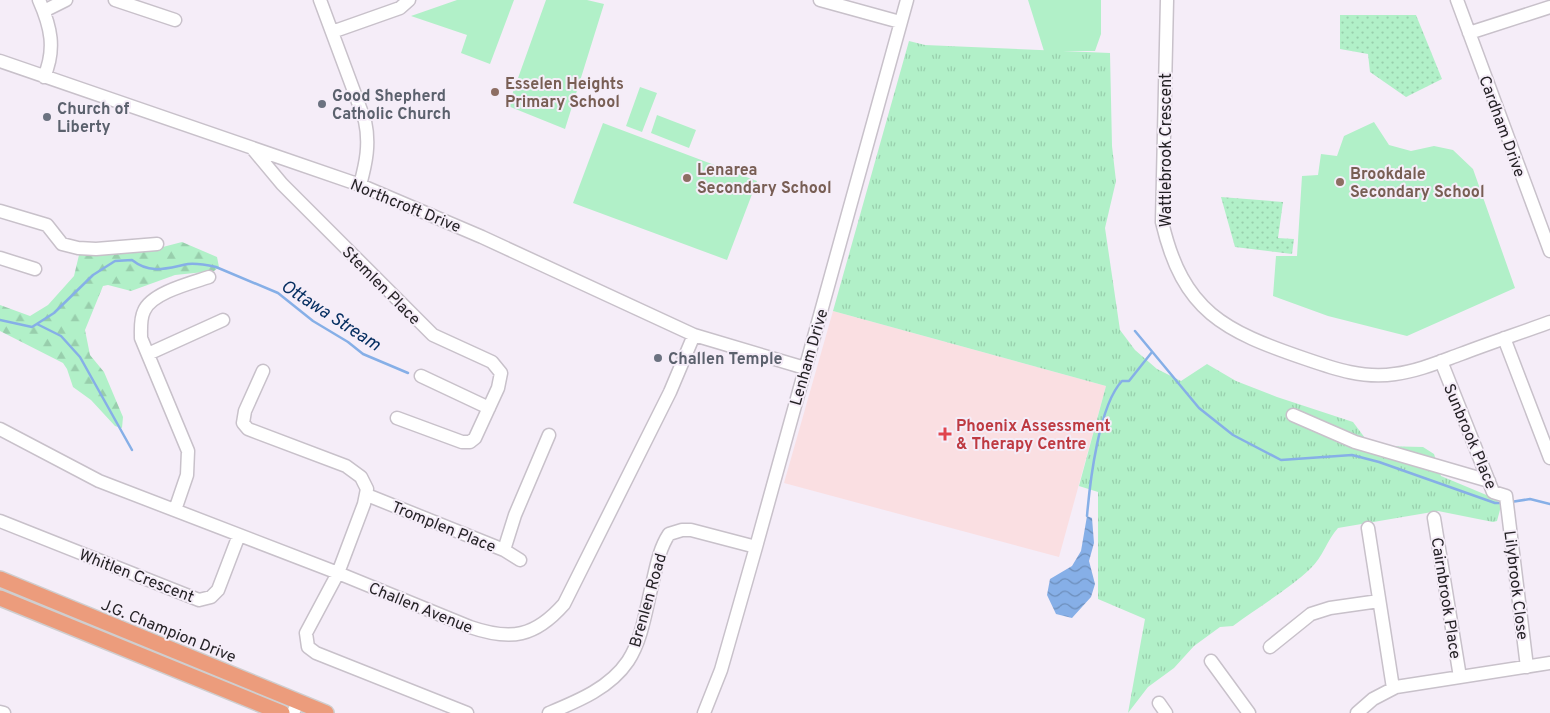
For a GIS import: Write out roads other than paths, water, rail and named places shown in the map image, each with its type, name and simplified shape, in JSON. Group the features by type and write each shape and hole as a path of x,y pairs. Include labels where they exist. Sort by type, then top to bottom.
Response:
{"main road":[{"name":"J.G. Champion Drive","path":"0,579 295,707 326,713"},
{"path":"0,598 282,713"}],"street":[{"path":"44,76 52,52 51,33 42,5 66,0"},
{"path":"115,0 175,20"},
{"path":"320,0 365,121 368,138 365,166 360,185"},
{"path":"332,32 400,8 409,0"},
{"path":"820,0 849,4 900,22"},
{"name":"Lenham Drive","path":"704,713 720,670 756,547 907,0"},
{"name":"Wattlebrook Crescent","path":"1167,0 1162,222 1171,256 1186,284 1208,311 1233,331 1251,340 1337,369 1379,376 1415,370 1550,322"},
{"name":"Cardham Drive","path":"1457,0 1550,251"},
{"path":"1469,33 1550,7"},
{"name":"Northcroft Drive","path":"0,61 360,185 482,237 694,335 805,368"},
{"name":"Stemlen Place","path":"252,148 282,184 433,335 492,362 498,367 501,379 474,438 468,442 397,418"},
{"path":"0,211 47,225 62,244 78,248 96,249 157,244"},
{"path":"0,258 35,269"},
{"path":"175,510 187,475 188,451 141,338 141,323 148,303 154,298 209,276"},
{"path":"148,354 223,320"},
{"name":"Challen Avenue","path":"0,429 99,480 489,634 518,635 544,625 564,604 666,399 694,335"},
{"path":"1504,338 1550,458"},
{"name":"Sunbrook Place","path":"1441,361 1493,492 1506,496 1507,502"},
{"path":"263,371 245,411 243,423 248,429 346,466 361,477 367,495 338,573 306,633 308,647 316,653 467,713"},
{"path":"421,376 488,408"},
{"path":"1294,415 1355,442 1488,481"},
{"path":"504,550 515,514 549,435"},
{"name":"Tromplen Place","path":"367,495 504,550 520,560"},
{"name":"Lilybrook Close","path":"1507,502 1527,667"},
{"name":"Cairnbrook Place","path":"1434,518 1460,677"},
{"name":"Whitlen Crescent","path":"0,521 199,600 211,597 218,590 238,535"},
{"path":"1368,528 1393,688"},
{"name":"Brenlen Road","path":"549,713 582,700 597,690 629,660 643,620 661,551 669,534 682,530 691,530 756,547"},
{"path":"1270,647 1311,614 1330,608 1379,601"},
{"path":"1211,661 1249,713"},
{"path":"1357,713 1373,698 1393,688 1550,663"},
{"path":"0,712 4,713"}],"water":[{"path":"1087,516 1092,518 1094,543 1089,561 1095,584 1091,597 1072,618 1056,614 1047,595 1050,579 1072,566 1081,551"}],"waterway":[{"name":"Ottawa Stream","path":"0,320 32,327 54,313 93,275 115,261 132,260 139,265 153,269 202,264 216,267 278,293 313,321 348,342 363,354 408,373"},
{"path":"37,324 61,336 80,357 132,450"},
{"path":"1135,331 1199,408 1233,435 1281,460 1352,455 1379,462 1495,503 1503,503"},
{"path":"1087,516 1097,444 1107,407 1122,381 1129,381 1152,352"},
{"path":"1511,502 1530,499 1550,504"}],"place":[{"name":"Esselen Heights Primary School","path":"495,92"},
{"name":"Good Shepherd Catholic Church","path":"322,104"},
{"name":"Church of Liberty","path":"47,117"},
{"name":"Lenarea Secondary School","path":"687,178"},
{"name":"Brookdale Secondary School","path":"1340,182"},
{"name":"Challen Temple","path":"658,358"},
{"name":"Phoenix Assessment & Therapy Centre","path":"945,434"}]}
